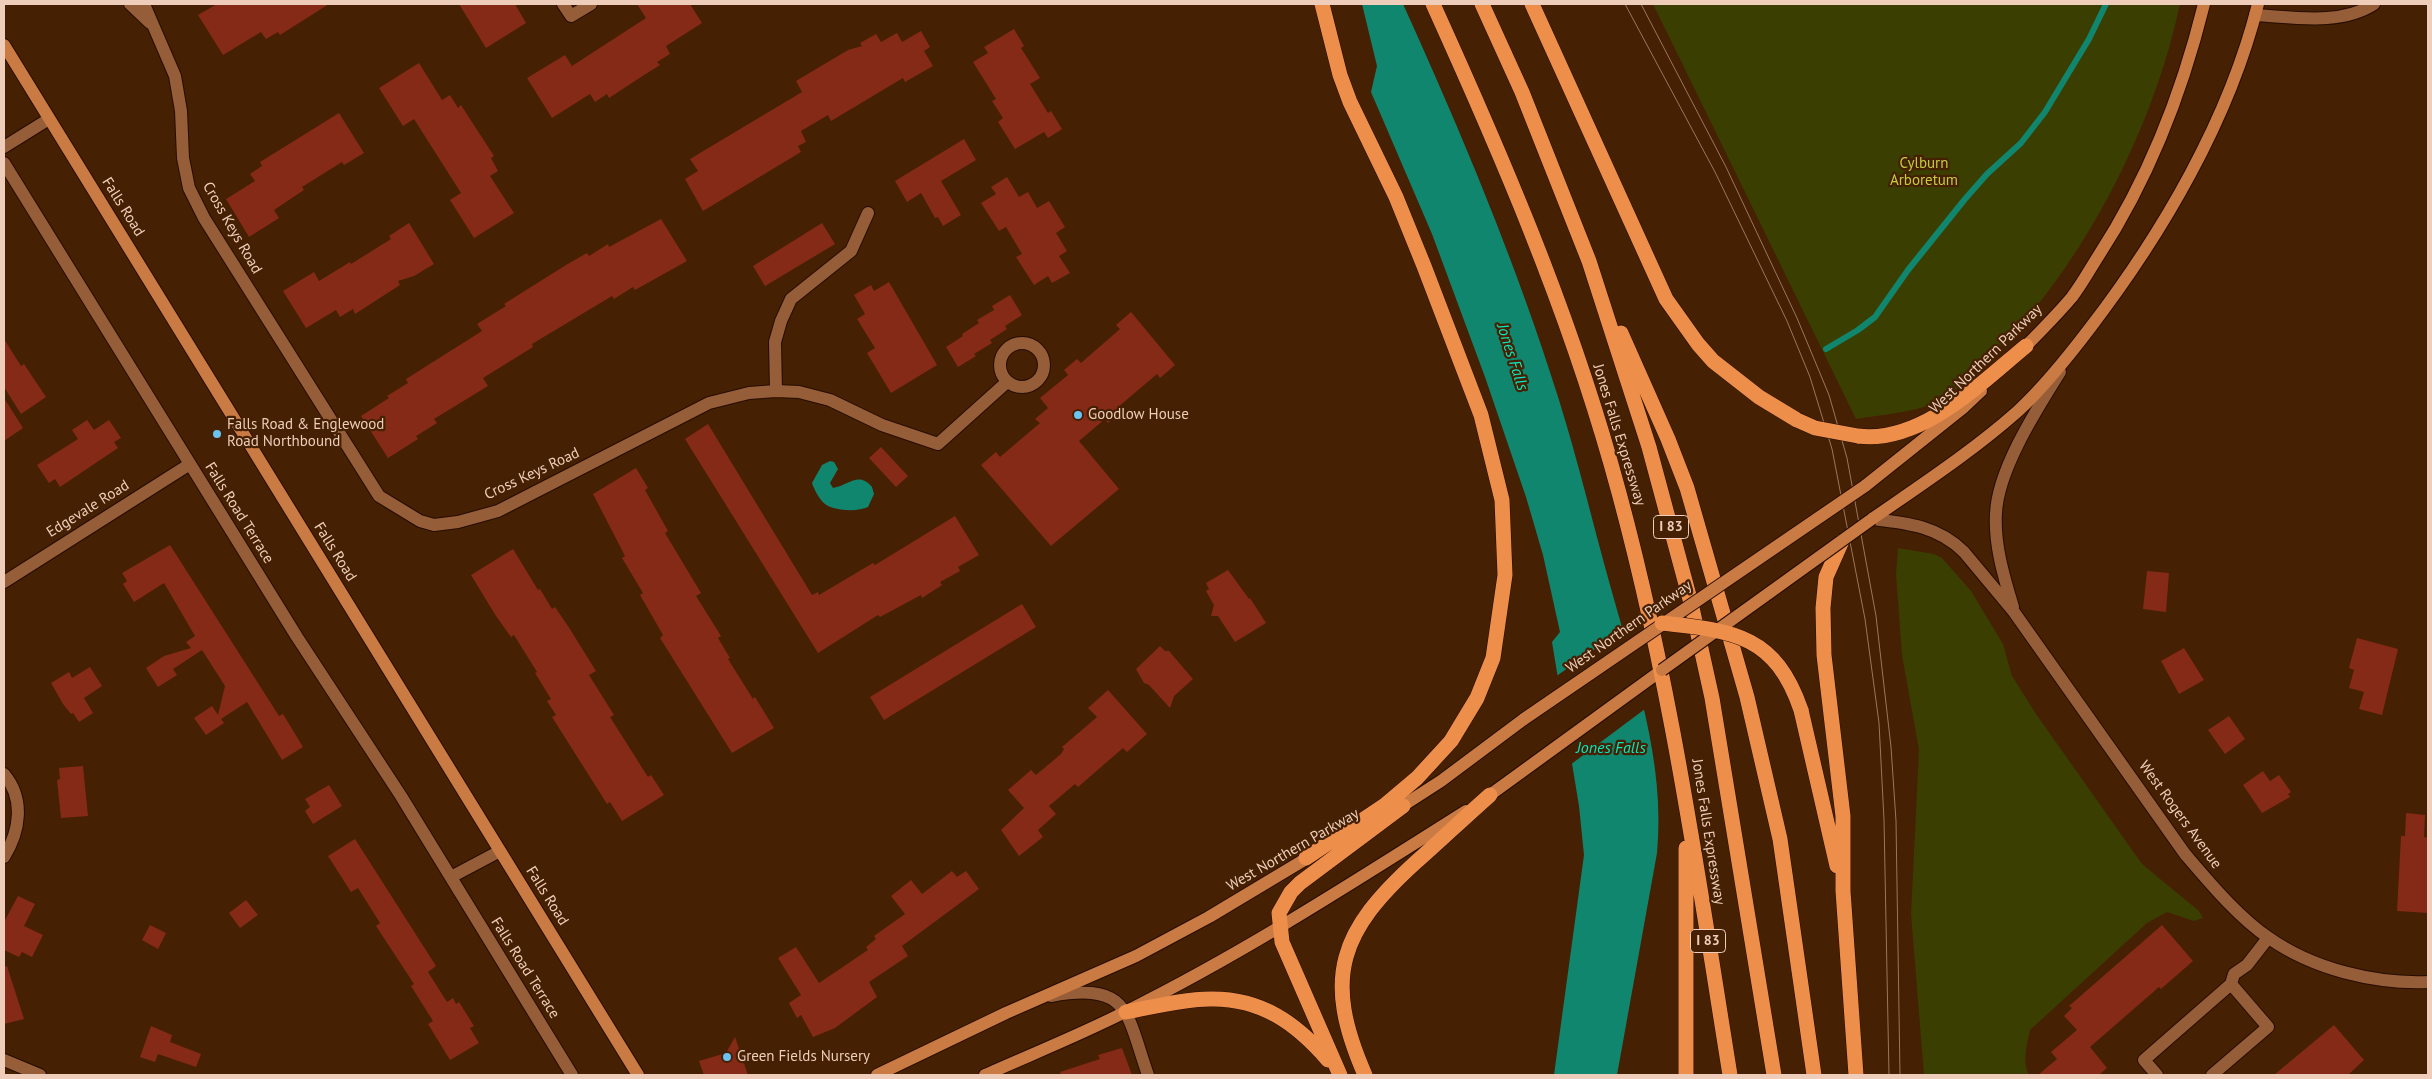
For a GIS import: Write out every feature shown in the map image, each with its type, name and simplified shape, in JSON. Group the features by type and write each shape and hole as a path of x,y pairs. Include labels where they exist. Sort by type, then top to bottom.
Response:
{"highway":[{"path":"1306,858 1385,805 1417,778 1451,741 1477,698 1493,658 1504,574 1505,536 1502,500 1481,415 1396,197 1350,102 1340,75 1322,4"},
{"name":"Jones Falls Expressway","path":"1433,4 1484,118 1550,275 1611,462 1651,619 1670,711 1730,1075"},
{"name":"Jones Falls Expressway","path":"1482,4 1534,120 1589,260 1649,447 1691,603 1712,698 1730,798 1774,1075"},
{"path":"1532,4 1666,299 1698,344 1713,361 1759,397 1814,428 1862,437 1886,435 1911,427 1955,405 2026,346"},
{"path":"1589,260 1668,439 1709,559 1747,697 1780,839 1805,1002 1814,1075"},
{"path":"1842,541 1826,577 1823,608 1824,655 1844,816 1843,891 1856,1075"},
{"path":"1662,623 1718,630 1752,641 1772,657 1786,672 1801,710 1843,891"},
{"path":"1365,1075 1350,1034 1343,996 1345,958 1353,934 1383,892 1490,795"},
{"path":"1339,1074 1285,951 1279,913 1291,892 1404,806"},
{"path":"1686,1075 1687,806"},
{"path":"1126,1012 1208,998 1236,1000 1250,1004 1274,1014 1306,1035 1339,1074"}],"main road":[{"name":"West Northern Parkway","path":"877,1075 1041,997 1144,952 1209,917 1306,858 1404,806 1524,719 1662,623 1865,486 1964,407 2073,296 2112,235 2140,185 2178,95 2204,4"},
{"path":"985,1075 1126,1012 1280,927 1490,795 1941,471 2018,410 2074,350 2120,290 2149,245 2181,188 2222,106 2239,65 2256,10"},
{"name":"Falls Road","path":"4,45 638,1075"}],"street":[{"name":"Cross Keys Road","path":"130,4 154,26"},
{"name":"Cross Keys Road","path":"144,4 168,53 176,76 186,173 189,188 204,218 379,496 420,521 434,525 458,522 498,511 709,403 749,393 798,392 830,400 882,425 938,444 1007,382"},
{"path":"563,4 571,16 591,4"},
{"path":"2256,10 2333,18 2356,13 2374,4"},
{"path":"4,147 49,119"},
{"name":"Falls Road Terrace","path":"4,163 296,637 401,796 572,1075"},
{"path":"776,391 775,342 781,321 792,299 851,251 868,213"},
{"name":"West Rogers Avenue","path":"2014,612 1998,546 1996,524 1998,500 2018,446 2035,411 2074,350"},
{"name":"Edgevale Road","path":"4,582 190,464"},
{"name":"West Rogers Avenue","path":"1872,519 1914,524 1944,536 1964,552 2014,612 2185,854 2216,890 2268,938 2316,963 2340,970 2384,980 2428,982"},
{"path":"4,774 12,783 16,794 18,820 14,840 4,857"},
{"path":"451,877 500,851"},
{"path":"2157,1075 2144,1060 2231,984 2234,974 2246,965 2268,938"},
{"path":"2212,1075 2268,1027 2231,984"},
{"path":"1041,997 1077,991 1108,995 1126,1012 1148,1075"},
{"path":"4,1060 40,1075"}],"green space":[{"name":"Cylburn Arboretum","path":"1653,4 2180,4 2157,87 2122,169 2102,209 2079,247 2028,317 2019,328 1947,397 1930,405 1912,410 1856,419"},
{"path":"1898,548 1934,554 1942,558 1971,591 2003,644 2012,676 2036,714 2142,864 2199,911 2203,918 2194,921 2167,912 2147,923 2030,1030 2025,1059 2029,1075 1924,1075 1911,914 1919,750 1902,655 1896,574"}],"water":[{"name":"Jones Falls","path":"1362,4 1403,4 1487,199 1543,349 1559,400 1638,684 1652,751 1659,819 1657,853 1617,1075 1554,1075 1584,855 1579,806 1552,642 1560,632 1543,555 1526,497 1485,377 1432,234 1371,92 1377,66"},
{"path":"830,461 834,462 838,469 830,483 833,488 858,479 867,482 872,487 874,494 868,507 858,510 846,510 825,504 815,491 812,483 822,465"}],"pier":[{"path":"1624,629 1645,709 1570,765 1555,677"}],"building":[{"path":"217,4 329,4 280,35 278,32 266,39 261,32 223,55 198,15"},
{"path":"459,4 515,4 526,23 486,48"},
{"path":"637,4 690,4 702,23 666,46 670,54 657,62 660,65 609,98 607,94 595,102 590,94 552,118 527,78 565,55 572,66 646,18"},
{"path":"1014,29 1024,46 1021,48 1040,78 1030,84 1048,113 1051,111 1062,129 1048,138 1044,132 1015,149 998,122 1003,118 992,101 996,99 973,62 988,53 984,47"},
{"path":"921,31 930,47 924,51 933,66 905,82 903,78 831,121 828,115 801,131 806,142 798,146 801,152 703,211 685,179 698,171 690,159 802,92 796,81 848,50 862,46 860,43 876,34 881,42 897,33 902,42"},
{"path":"419,63 442,100 450,95 458,108 461,105 494,156 491,158 498,171 490,176 514,213 474,238 450,200 461,193 414,119 403,126 379,88"},
{"path":"339,113 364,153 344,165 342,162 302,187 304,190 274,210 279,218 249,237 226,199 255,181 250,174 262,166 260,162"},
{"path":"964,139 976,160 941,181 961,215 943,226 938,217 935,218 921,193 907,202 895,181"},
{"path":"1007,177 1019,197 1028,192 1037,208 1049,201 1065,227 1056,233 1067,251 1059,256 1070,273 1052,283 1048,276 1034,285 1016,257 1022,254 1006,227 999,231 981,203 996,194 991,187"},
{"path":"661,219 687,261 635,290 633,287 614,299 612,296 532,344 533,347 483,378 488,386 434,419 437,423 416,436 418,439 388,458 361,416 408,383 406,379 482,331 477,324 506,306 504,304 587,253 589,256 608,244 609,247"},
{"path":"409,223 434,264 414,276 398,281 400,285 355,314 353,309 340,317 336,310 306,328 283,291 314,272 319,281 350,262 351,264 391,239 389,236"},
{"path":"822,223 835,244 765,286 753,266"},
{"path":"889,282 937,365 891,393 867,353 875,348 857,319 865,314 854,295 871,285 874,291"},
{"path":"1010,295 1022,315 1005,326 1007,329 990,340 992,343 974,354 976,356 958,367 946,347 979,323 977,320 994,310 992,306"},
{"name":"Goodlow House","path":"1131,312 1175,365 1160,378 1157,374 1117,408 1121,411 1108,423 1105,419 1079,441 1119,489 1051,546 981,465 996,452 1000,457 1040,423 1035,419 1048,408 1040,398 1068,375 1064,370 1077,359 1081,363 1120,329 1116,325"},
{"path":"4,339 21,366 24,364 46,397 21,414 4,387"},
{"path":"4,398 23,428 4,441"},
{"path":"87,420 94,430 109,420 121,438 114,442 118,448 60,487 55,479 49,483 37,465 78,439 72,430"},
{"path":"708,424 812,595 818,592 819,595 873,563 875,565 955,516 979,555 958,567 960,571 940,582 942,585 922,598 921,595 880,617 878,615 818,653 685,439"},
{"path":"881,447 908,476 896,487 869,458"},
{"path":"636,468 648,488 645,490 668,531 665,533 701,593 696,596 721,636 718,638 730,658 728,659 774,728 732,753 660,638 663,635 640,595 643,593 622,558 625,556 593,494"},
{"path":"170,545 279,716 283,714 303,747 282,760 247,702 221,719 224,723 206,735 194,718 212,706 218,715 225,686 202,650 173,669 177,675 158,687 146,668 164,656 191,648 186,642 195,636 164,583 134,602 123,584 127,581 122,573"},
{"path":"513,549 538,590 540,589 552,609 555,607 596,671 589,675 614,715 610,717 648,777 651,775 664,795 622,821 610,802 607,804 552,717 556,715 547,701 551,699 535,673 537,672 514,635 511,637 496,616 471,575"},
{"path":"1228,570 1250,598 1266,623 1235,642 1218,616 1211,616 1214,605 1206,591 1209,589 1206,583"},
{"path":"2147,571 2169,573 2166,612 2143,609"},
{"path":"1022,604 1036,627 884,720 870,697"},
{"path":"2357,638 2398,649 2382,715 2359,709 2364,692 2349,688 2354,670 2349,668"},
{"path":"1160,646 1165,651 1169,651 1193,679 1174,696 1170,708 1149,685 1144,683 1136,669"},
{"path":"2184,648 2204,680 2179,694 2161,661"},
{"path":"90,667 102,686 84,698 93,713 79,722 63,704 51,683 69,672 72,678"},
{"path":"1108,690 1147,734 1127,752 1123,748 1078,787 1075,784 1049,806 1056,814 1038,830 1043,837 1019,856 1001,830 1024,808 1008,790 1031,770 1036,775 1061,754 1064,749 1062,747 1097,717 1088,708"},
{"path":"2229,716 2245,739 2225,754 2208,730"},
{"path":"83,766 88,816 61,818 57,780 60,779 59,768"},
{"path":"2263,771 2270,781 2279,775 2291,792 2288,794 2290,797 2262,813 2243,785"},
{"path":"329,785 342,806 313,824 305,811 310,807 305,799"},
{"path":"2406,813 2425,815 2424,837 2428,838 2428,913 2397,911 2401,836 2405,836"},
{"path":"355,839 436,966 428,972 447,1002 453,998 456,1004 459,1002 474,1026 470,1028 479,1043 450,1060 428,1024 433,1021 411,986 414,984 376,926 380,923 358,888 351,892 328,856"},
{"path":"952,871 957,877 966,871 979,889 902,946 908,956 869,982 877,997 835,1028 813,1037 801,1015 797,1018 789,1003 801,995 778,958 796,947 819,983 868,950 866,947 876,939 874,936 905,914 891,896 911,880 922,894"},
{"path":"18,896 35,904 24,926 43,935 32,957 22,952 19,957 4,950 4,922"},
{"path":"246,900 258,915 240,928 229,913"},
{"path":"150,925 166,933 158,949 142,940"},
{"path":"2162,925 2193,961 2161,989 2159,987 2090,1047 2107,1068 2099,1075 2038,1075 2057,1059 2051,1052 2077,1030 2064,1016 2072,1008 2069,1006"},
{"path":"7,966 24,1019 4,1024 4,967"},
{"path":"2334,1025 2364,1060 2348,1075 2274,1075"},
{"path":"151,1026 172,1035 170,1042 201,1054 196,1067 158,1054 155,1062 140,1057"},
{"name":"Green Fields Nursery","path":"735,1037 748,1075 704,1075 699,1061 726,1053"},
{"path":"1122,1048 1132,1075 1061,1075 1060,1072 1100,1059 1098,1055"}],"waterway":[{"path":"1826,349 1858,330 1875,317 1908,270 1965,199 1987,174 2021,143 2045,112 2089,39 2106,4"}],"tram line":[{"path":"1625,4 1715,172 1787,321 1810,377 1832,449 1865,619 1879,723 1884,820 1889,1075"},
{"path":"1641,4 1726,167 1797,318 1829,395 1847,458 1876,616 1891,747 1896,821 1900,1075"}],"place":[{"name":"Goodlow House","path":"1078,415"},
{"name":"Falls Road & Englewood Road Northbound","path":"217,434"},
{"name":"Green Fields Nursery","path":"727,1057"}]}
